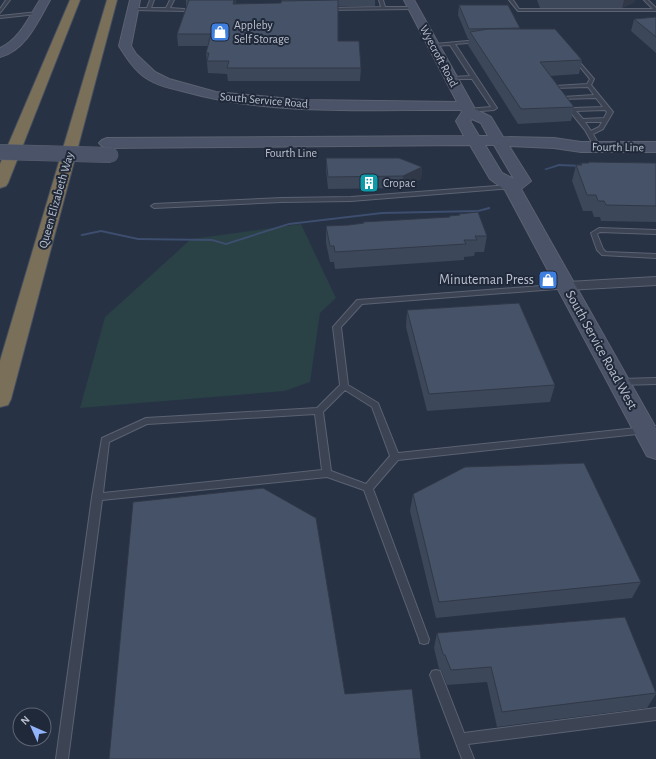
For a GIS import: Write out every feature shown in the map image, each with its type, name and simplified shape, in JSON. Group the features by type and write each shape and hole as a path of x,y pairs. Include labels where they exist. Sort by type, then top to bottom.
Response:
{"highway":[{"path":"0,184 75,0"},
{"name":"Queen Elizabeth Way","path":"0,400 112,0"}],"street":[{"path":"5,55 30,27 45,0"},
{"name":"South Service Road","path":"134,4 125,46 150,75 164,82 215,96 249,100 303,104 468,109"},
{"name":"Wyecroft Road","path":"412,4 468,109"},
{"path":"479,146 463,121 468,109 486,120 523,181 512,187"},
{"name":"Fourth Line","path":"0,144 109,149"},
{"name":"Fourth Line","path":"0,152 109,149 479,146 565,152 581,147 656,147"},
{"name":"South Service Road West","path":"479,146 496,176 512,187 619,382 650,430 656,450"},
{"path":"567,286 656,281"}],"lane":[{"path":"0,12 8,0"},
{"path":"148,9 152,0"},
{"path":"167,10 172,0"},
{"path":"381,0 383,8"},
{"path":"511,0 518,10 656,10"},
{"path":"646,0 656,10"},
{"path":"134,4 148,9 184,10"},
{"path":"325,9 383,8 412,4"},
{"path":"0,16 38,13"},
{"path":"434,45 486,40"},
{"path":"452,44 494,108 468,109"},
{"path":"570,51 592,79 589,85"},
{"path":"452,78 474,77"},
{"path":"589,85 554,85 580,121 592,133 597,147"},
{"path":"589,85 610,112 601,128 592,133"},
{"path":"563,98 598,96"},
{"path":"572,110 606,108"},
{"path":"580,121 605,120"},
{"path":"154,206 282,200 351,199 512,187"},
{"path":"656,232 599,230 594,233 600,250 604,254 656,256"},
{"path":"344,386 337,327 360,302 567,286"},
{"path":"619,382 656,381"},
{"path":"62,759 105,440 146,421 319,410 344,386"},
{"path":"344,386 374,405 395,457"},
{"path":"319,410 327,473"},
{"path":"368,488 395,457 650,430"},
{"path":"97,497 327,473 368,488 424,639"},
{"path":"436,675 468,759"},
{"path":"461,739 656,714"}],"green space":[{"path":"301,224 336,298 320,313 310,382 285,391 80,408 105,317 191,239"}],"building":[{"path":"189,0 234,0 233,4 338,0 338,41 359,41 361,68 227,68 229,61 207,61 209,53 206,53 211,34 177,34"},
{"path":"459,5 508,5 520,28 469,29"},
{"path":"656,17 656,37 634,19"},
{"path":"488,29 555,29 582,60 540,62 574,107 521,109 470,32"},
{"path":"326,158 399,158 422,167 403,176 328,177"},
{"path":"588,162 656,163 656,206 606,205 604,201 598,201 596,195 587,195 576,165 582,165 581,163 589,163"},
{"path":"478,212 487,236 475,236 477,240 464,240 466,244 335,252 334,246 330,246 326,226 349,225 364,223 363,222 450,217 449,216"},
{"path":"519,303 555,385 429,394 407,310"},
{"path":"584,463 641,582 439,602 413,494 465,467"},
{"path":"263,488 316,518 345,694 412,689 421,759 109,759 133,502"},
{"path":"625,617 656,693 502,712 491,667 451,670 445,655 443,654 437,633"}],"waterway":[{"path":"546,169 559,165 583,166"},
{"path":"82,235 101,231 138,239 212,240 226,244 289,224 382,213 478,211 489,208"}],"place":[{"name":"Appleby Self Storage","path":"220,32"},
{"name":"Cropac","path":"369,183"},
{"name":"Minuteman Press","path":"548,280"}]}
